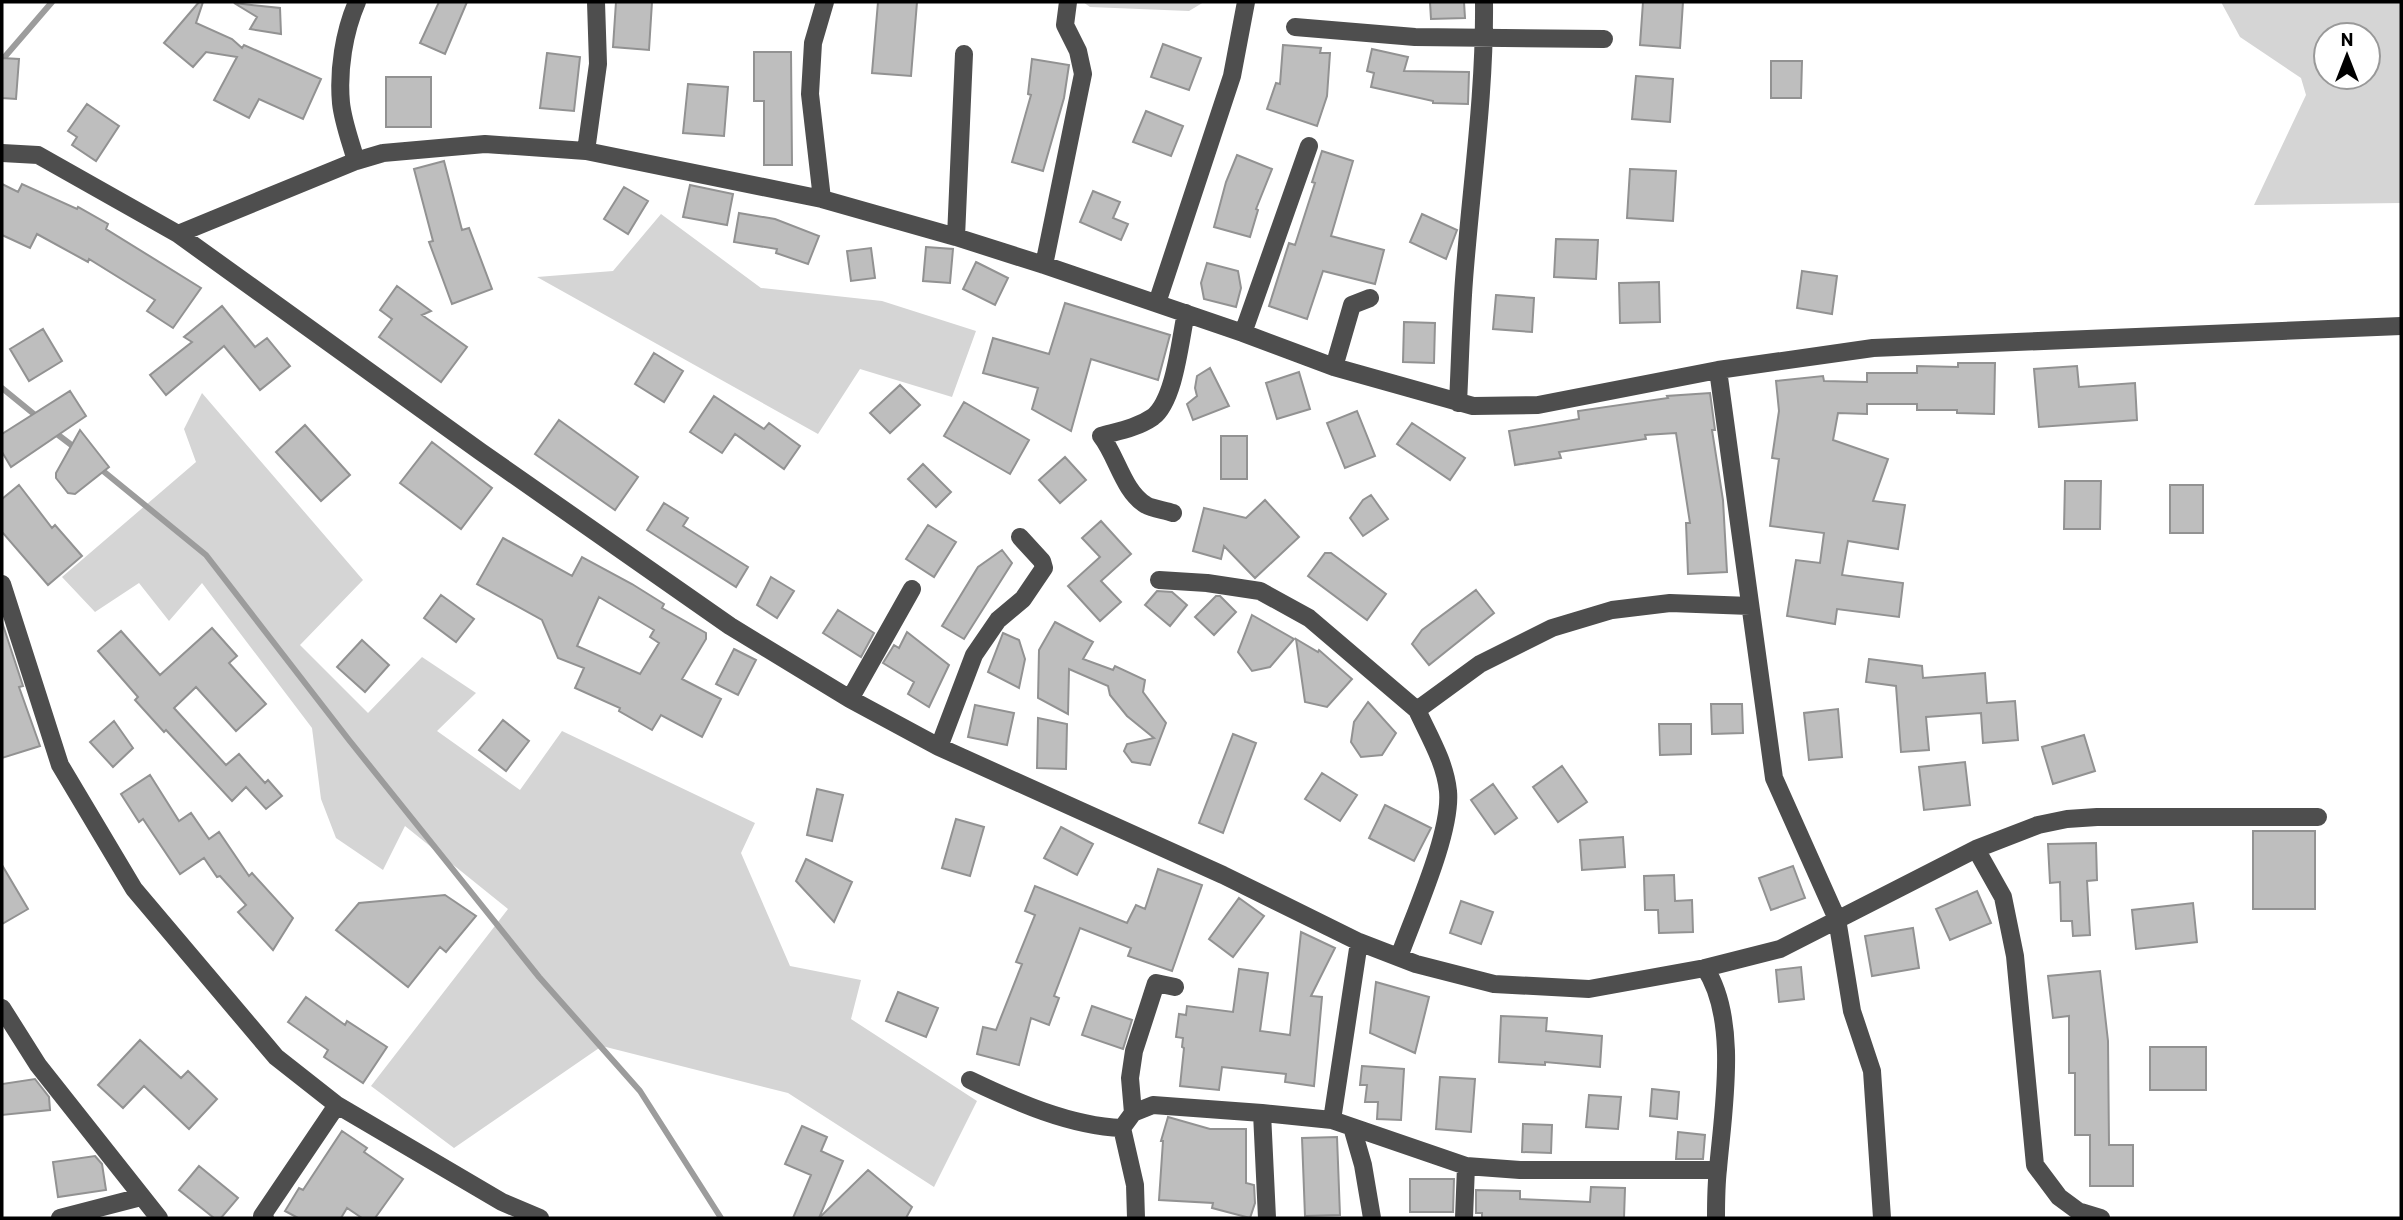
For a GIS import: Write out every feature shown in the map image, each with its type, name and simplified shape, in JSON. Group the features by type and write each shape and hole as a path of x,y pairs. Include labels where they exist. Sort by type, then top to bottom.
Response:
{"street":[{"path":"356,161 341,105 341,64 350,17 357,2"},
{"path":"586,151 598,64 596,2"},
{"path":"822,199 810,94 813,43 825,2"},
{"path":"1044,265 1083,74 1078,51 1065,25 1068,2"},
{"path":"1157,303 1232,76 1246,2"},
{"path":"1458,403 1464,281 1478,133 1484,2"},
{"path":"1295,27 1415,37 1604,39"},
{"path":"956,237 964,54"},
{"path":"178,234 356,161 383,153 485,144 586,151 822,199 956,237 1157,303 1334,367 1473,406 1538,405 1718,370 1873,348 2401,326"},
{"path":"1243,333 1309,146"},
{"path":"2,153 38,155 178,234 481,452 730,626 850,699 939,747 1223,875 1359,942 1416,964 1494,984 1589,989 1705,968 1780,948 1976,849 2038,825 2097,817 2318,817"},
{"path":"1334,367 1352,305 1370,298"},
{"path":"1172,513 1146,505 1124,480 1112,449 1101,436 1131,429 1154,416 1167,398 1186,313"},
{"path":"1718,370 1774,778 1837,919 1852,1011 1872,1071 1882,1218"},
{"path":"939,747 974,655 998,620 1023,599 1044,568 1042,561 1020,537"},
{"path":"1159,580 1207,583 1260,591 1309,618 1417,710 1441,762 1448,792 1444,831 1399,957"},
{"path":"2,584 60,765 134,889 276,1057 337,1105 502,1202 540,1218"},
{"path":"850,699 912,589"},
{"path":"1417,710 1480,664 1552,628 1612,610 1670,603 1750,606"},
{"path":"1976,849 2003,897 2015,956 2035,1165 2059,1197 2078,1211 2101,1218"},
{"path":"1332,1120 1359,942"},
{"path":"1705,968 1714,982 1724,1018 1725,1111 1716,1218"},
{"path":"1133,1113 1130,1078 1134,1051 1156,983 1175,987"},
{"path":"2,1008 38,1065 159,1218"},
{"path":"970,1080 1006,1097 1080,1122 1122,1128"},
{"path":"265,1218 262,1216 337,1105"},
{"path":"1136,1218 1135,1185 1122,1128 1133,1113 1153,1105 1332,1120 1466,1166 1520,1170 1718,1170"},
{"path":"1262,1113 1267,1218"},
{"path":"1352,1127 1363,1165 1372,1218"},
{"path":"1464,1218 1466,1166"},
{"path":"60,1218 141,1197"}],"shaded area":[{"path":"1083,2 1204,2 1189,11 1090,7"},
{"path":"2221,2 2401,2 2401,203 2254,205 2306,95 2301,78 2240,37"},
{"path":"661,214 761,288 882,301 976,331 952,397 860,369 818,434 537,277 613,271"},
{"path":"202,393 363,580 300,645 368,713 422,657 476,693 437,731 520,790 562,731 755,823 741,853 790,966 861,980 851,1019 977,1101 934,1187 788,1093 602,1046 454,1148 371,1086 508,909 405,826 383,870 336,838 321,799 312,728 202,583 169,621 139,583 95,612 62,577 196,462 184,429"}],"building":[{"path":"199,2 203,2 196,23 232,39 242,48 244,45 321,79 303,119 259,99 249,118 214,100 237,57 206,52 193,67 164,43"},
{"path":"439,2 467,2 445,54 420,43"},
{"path":"616,2 652,2 649,50 613,47"},
{"path":"878,2 917,2 911,76 872,73"},
{"path":"1430,2 1464,2 1465,18 1431,19"},
{"path":"1643,2 1683,2 1680,48 1640,45"},
{"path":"234,3 280,8 281,34 250,29 257,17"},
{"path":"1163,44 1201,58 1189,90 1151,77"},
{"path":"1283,45 1321,48 1320,53 1330,53 1327,96 1317,126 1267,109 1276,83 1280,84"},
{"path":"1372,49 1408,57 1404,71 1469,72 1468,104 1433,103 1371,87 1374,73 1367,71"},
{"path":"754,52 791,52 792,165 764,165 764,101 754,101"},
{"path":"547,53 580,57 574,111 540,108"},
{"path":"2,58 19,59 16,99 2,98"},
{"path":"1032,59 1069,65 1064,98 1043,171 1012,162 1031,95 1028,94"},
{"path":"1771,61 1802,61 1801,98 1771,98"},
{"path":"1636,76 1673,79 1670,122 1632,119"},
{"path":"386,77 431,77 431,127 386,127"},
{"path":"688,84 728,87 724,136 683,133"},
{"path":"87,104 119,126 96,161 72,145 77,137 68,131"},
{"path":"1146,111 1183,126 1171,156 1133,142"},
{"path":"1322,151 1353,161 1331,236 1384,250 1375,284 1323,271 1307,319 1269,306 1289,243 1295,245 1315,183 1312,182"},
{"path":"1237,155 1272,169 1256,209 1258,210 1250,237 1214,227 1226,182"},
{"path":"444,161 462,230 469,228 492,289 452,304 429,242 433,241 414,169"},
{"path":"1630,169 1676,171 1673,221 1627,218"},
{"path":"2,184 18,192 22,184 77,209 78,207 108,224 106,229 201,288 173,328 147,311 155,300 89,259 88,262 37,234 30,248 2,235"},
{"path":"690,185 733,194 727,225 683,217"},
{"path":"624,187 648,201 628,234 604,219"},
{"path":"1093,191 1120,202 1113,218 1128,224 1121,240 1080,222"},
{"path":"739,213 775,219 819,236 808,264 776,253 777,249 734,242"},
{"path":"1422,214 1457,230 1446,259 1410,242"},
{"path":"1556,239 1598,240 1596,279 1554,277"},
{"path":"926,247 953,249 950,283 923,281"},
{"path":"871,248 875,278 851,281 847,251"},
{"path":"976,262 1008,278 995,305 963,289"},
{"path":"1207,263 1238,271 1241,288 1236,307 1204,299 1201,283"},
{"path":"1802,271 1837,276 1832,314 1797,308"},
{"path":"1659,282 1660,322 1620,323 1619,283"},
{"path":"397,286 431,311 422,315 467,347 441,382 379,337 392,319 380,310"},
{"path":"1496,295 1534,298 1532,332 1493,329"},
{"path":"1065,303 1170,335 1158,380 1091,359 1071,431 1032,409 1038,388 983,373 993,338 1049,354"},
{"path":"222,306 255,347 267,338 290,366 260,390 224,346 166,395 150,375 192,342 184,337"},
{"path":"1404,322 1435,323 1434,363 1403,362"},
{"path":"43,329 62,361 29,381 10,349"},
{"path":"654,353 683,371 664,402 635,384"},
{"path":"1958,363 1995,363 1994,414 1917,410 1917,404 1867,404 1867,414 1838,413 1833,440 1888,459 1873,501 1905,505 1898,549 1848,541 1842,575 1903,583 1899,617 1837,609 1835,624 1787,616 1796,560 1820,563 1824,533 1770,526 1779,459 1772,458 1779,411 1776,381 1823,376 1824,381 1867,382 1867,373 1917,373 1917,366 1958,367"},
{"path":"2077,366 2079,387 2135,383 2137,420 2039,427 2034,369"},
{"path":"1210,368 1229,406 1193,420 1187,404 1197,396 1197,376"},
{"path":"1299,372 1310,409 1277,419 1266,383"},
{"path":"900,385 920,405 890,433 870,413"},
{"path":"70,391 86,416 11,467 2,452 2,434"},
{"path":"1710,393 1715,430 1712,430 1723,500 1727,572 1688,574 1686,523 1690,523 1676,433 1645,435 1646,439 1559,452 1561,458 1515,465 1509,431 1579,419 1578,411 1668,398 1667,396"},
{"path":"714,396 764,429 769,423 800,446 784,469 735,434 722,453 690,432"},
{"path":"964,402 1029,440 1010,474 944,436"},
{"path":"1357,411 1375,456 1345,468 1327,423"},
{"path":"559,420 638,477 615,510 535,454"},
{"path":"1412,423 1465,458 1450,480 1397,444"},
{"path":"305,425 350,475 321,501 276,452"},
{"path":"80,430 109,467 75,494 68,493 56,478 56,473"},
{"path":"1221,436 1247,436 1247,479 1221,479"},
{"path":"432,442 492,488 461,529 400,483"},
{"path":"1065,457 1086,480 1060,503 1039,480"},
{"path":"923,464 951,492 936,507 908,479"},
{"path":"2065,481 2101,481 2100,529 2064,529"},
{"path":"19,485 52,528 55,525 82,556 48,585 2,532 2,499"},
{"path":"2170,485 2203,485 2203,533 2170,533"},
{"path":"1371,495 1388,519 1363,536 1350,518 1363,500"},
{"path":"1265,500 1299,537 1255,578 1224,546 1221,559 1193,551 1204,508 1246,518"},
{"path":"664,503 688,518 683,526 748,567 736,587 647,530"},
{"path":"1101,521 1131,554 1101,581 1121,602 1100,621 1068,586 1100,557 1082,538"},
{"path":"928,525 956,542 934,577 906,559"},
{"path":"503,538 572,576 582,557 664,604 662,608 706,633 706,639 682,679 721,699 702,737 661,715 652,730 619,711 620,708 575,688 584,668 558,658 542,620 477,584","holes":["599,597 654,630 650,637 659,643 640,674 577,646"]},
{"path":"1002,550 1012,563 964,639 942,626 978,567"},
{"path":"1325,553 1331,553 1386,594 1367,620 1308,576"},
{"path":"771,577 794,591 777,618 757,605"},
{"path":"1476,590 1494,613 1429,665 1412,644 1422,630"},
{"path":"1157,591 1172,592 1187,605 1170,626 1145,605"},
{"path":"441,595 474,619 456,642 424,618"},
{"path":"1216,596 1220,596 1236,612 1214,635 1195,617"},
{"path":"838,610 874,633 861,657 823,633"},
{"path":"1252,615 1294,639 1270,667 1252,671 1238,652"},
{"path":"2,622 23,686 19,687 40,746 2,758"},
{"path":"1055,622 1093,642 1083,659 1113,670 1115,666 1145,680 1143,692 1166,723 1150,765 1132,762 1124,751 1127,744 1154,738 1127,716 1110,695 1108,686 1069,669 1068,714 1038,698 1039,650"},
{"path":"212,628 237,656 229,663 266,704 236,731 196,687 174,708 226,765 239,754 265,783 268,780 282,796 266,809 246,787 232,801 135,700 138,697 98,651 121,631 160,675"},
{"path":"907,632 949,665 929,707 908,694 914,682 883,663 894,645 899,648"},
{"path":"1003,633 1019,640 1025,659 1019,688 988,672"},
{"path":"1296,639 1318,652 1319,650 1352,679 1327,707 1305,702"},
{"path":"362,640 389,665 365,692 337,667"},
{"path":"734,649 756,660 738,695 716,684"},
{"path":"1869,659 1922,666 1923,678 1985,673 1987,703 2015,701 2018,740 1983,743 1981,713 1926,717 1929,750 1901,752 1896,686 1866,682"},
{"path":"1368,702 1396,733 1382,755 1361,757 1351,742 1354,722"},
{"path":"1711,704 1742,704 1743,733 1712,734"},
{"path":"975,705 1014,713 1007,745 968,737"},
{"path":"1838,709 1842,757 1809,760 1804,713"},
{"path":"1038,718 1067,724 1066,769 1037,768"},
{"path":"503,720 529,741 506,771 479,750"},
{"path":"114,721 133,748 113,767 90,742"},
{"path":"1659,724 1691,724 1691,754 1660,755"},
{"path":"1233,734 1256,743 1223,833 1199,823"},
{"path":"2084,735 2095,771 2053,784 2042,747"},
{"path":"1965,762 1970,805 1924,810 1919,767"},
{"path":"1562,766 1587,802 1558,822 1533,787"},
{"path":"1322,773 1357,795 1340,821 1305,799"},
{"path":"150,775 179,821 191,813 209,839 219,832 249,876 252,873 293,918 273,950 238,912 246,905 220,876 217,877 204,858 180,874 143,819 139,822 121,794"},
{"path":"1493,784 1517,818 1495,834 1471,800"},
{"path":"817,789 843,795 832,841 807,835"},
{"path":"1385,805 1431,828 1414,861 1369,838"},
{"path":"956,819 984,827 970,876 942,868"},
{"path":"1061,827 1093,844 1077,875 1044,858"},
{"path":"2253,831 2315,831 2315,909 2253,909"},
{"path":"1623,837 1625,867 1582,870 1580,840"},
{"path":"2096,843 2097,880 2087,881 2090,935 2073,936 2072,921 2061,921 2060,882 2050,883 2048,844"},
{"path":"806,859 852,882 834,922 796,881"},
{"path":"2,865 28,909 2,924"},
{"path":"1793,866 1805,898 1771,910 1759,878"},
{"path":"1158,869 1202,885 1172,971 1128,956 1131,948 1080,928 1054,996 1059,998 1049,1025 1031,1018 1019,1065 977,1054 983,1027 996,1030 1022,964 1016,962 1035,915 1025,911 1035,886 1127,923 1136,905 1145,909"},
{"path":"1674,875 1675,901 1692,900 1693,932 1659,933 1658,910 1645,910 1644,876"},
{"path":"1977,891 1991,923 1950,940 1936,909"},
{"path":"445,895 476,916 446,952 440,947 408,987 336,930 359,903"},
{"path":"1239,898 1264,916 1233,957 1209,939"},
{"path":"1461,901 1493,912 1481,944 1450,933"},
{"path":"2193,903 2197,942 2136,949 2132,910"},
{"path":"1913,928 1919,968 1872,976 1865,936"},
{"path":"1301,932 1335,948 1311,996 1322,997 1314,1086 1285,1082 1286,1074 1222,1067 1219,1090 1180,1086 1184,1048 1183,1038 1176,1037 1179,1014 1186,1015 1187,1006 1233,1012 1239,969 1268,973 1260,1031 1290,1035"},
{"path":"1801,967 1804,999 1779,1002 1776,970"},
{"path":"2100,971 2108,1041 2109,1145 2133,1145 2133,1186 2090,1186 2090,1135 2075,1135 2075,1073 2069,1073 2069,1016 2053,1018 2048,976"},
{"path":"1376,982 1429,997 1415,1053 1370,1033"},
{"path":"898,992 938,1008 926,1037 886,1021"},
{"path":"306,997 345,1025 347,1021 387,1047 363,1083 324,1057 328,1050 288,1022"},
{"path":"1092,1006 1132,1020 1123,1049 1082,1035"},
{"path":"1501,1016 1547,1018 1546,1031 1602,1036 1600,1067 1545,1062 1545,1065 1499,1062"},
{"path":"140,1040 181,1078 188,1071 217,1099 189,1129 144,1086 123,1108 98,1085"},
{"path":"2150,1047 2206,1047 2206,1090 2150,1090"},
{"path":"1362,1066 1404,1069 1401,1120 1377,1119 1378,1102 1365,1102 1367,1085 1360,1085"},
{"path":"1440,1077 1475,1079 1471,1132 1436,1129"},
{"path":"35,1079 49,1097 50,1110 2,1115 2,1084"},
{"path":"1652,1089 1679,1092 1677,1119 1650,1116"},
{"path":"1589,1095 1621,1097 1618,1129 1586,1127"},
{"path":"1168,1117 1210,1129 1246,1129 1246,1183 1254,1185 1255,1203 1250,1218 1212,1208 1213,1203 1159,1200 1161,1141"},
{"path":"1523,1124 1552,1125 1551,1153 1522,1152"},
{"path":"802,1126 827,1137 821,1151 843,1161 819,1218 793,1218 811,1175 785,1164"},
{"path":"342,1131 367,1148 364,1152 403,1179 375,1218 362,1218 347,1208 341,1218 298,1218 285,1211 299,1188 303,1190"},
{"path":"1678,1132 1705,1135 1703,1159 1676,1159"},
{"path":"1337,1137 1340,1215 1305,1216 1302,1138"},
{"path":"95,1156 102,1164 106,1190 58,1197 53,1162"},
{"path":"199,1166 238,1198 221,1218 214,1218 179,1190"},
{"path":"868,1170 912,1207 906,1218 819,1218"},
{"path":"1410,1179 1454,1179 1453,1212 1410,1212"},
{"path":"1591,1187 1625,1188 1624,1218 1482,1218 1482,1213 1476,1213 1476,1190 1520,1191 1520,1199 1590,1202"}],"waterway":[{"path":"2,60 52,2"},
{"path":"2,388 40,419"},
{"path":"53,431 78,450"},
{"path":"97,466 206,555 349,740 539,977 640,1091 721,1218"}]}
